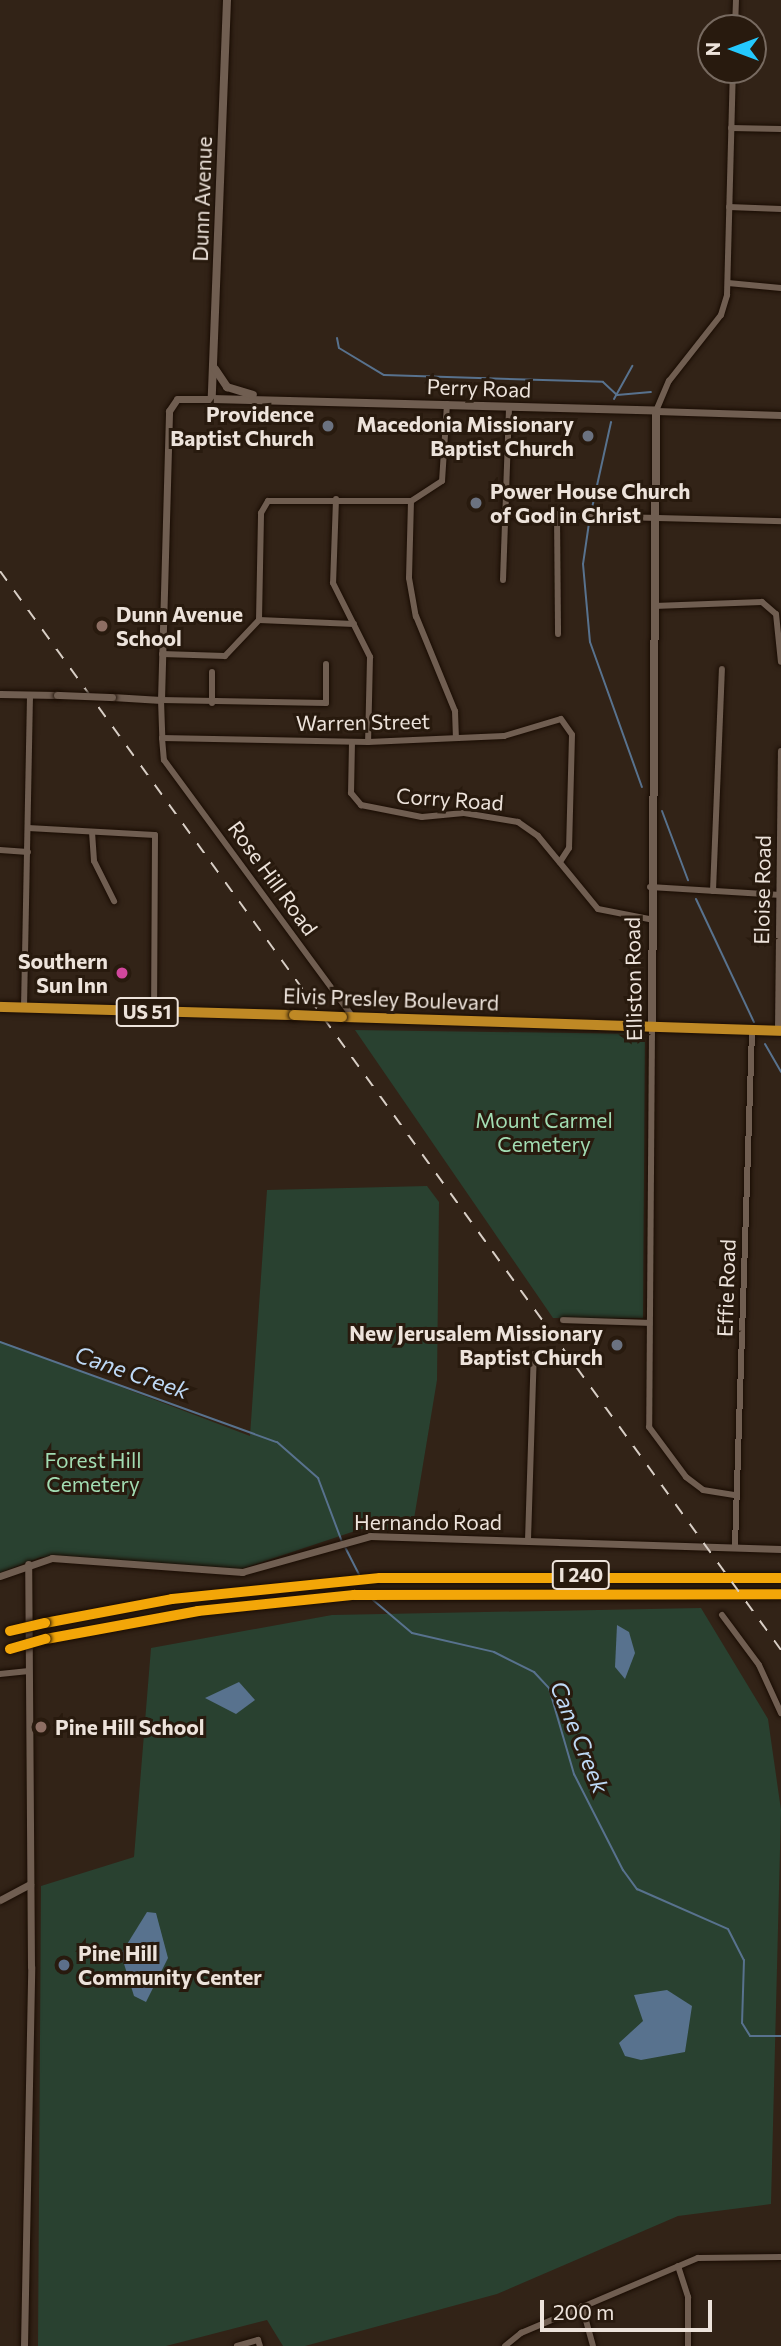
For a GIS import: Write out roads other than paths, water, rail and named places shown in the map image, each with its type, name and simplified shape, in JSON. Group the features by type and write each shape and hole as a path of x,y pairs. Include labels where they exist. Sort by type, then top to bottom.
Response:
{"highway":[{"name":"I 240","path":"5,1632 172,1599 349,1580 781,1578"},
{"name":"I 240","path":"5,1650 46,1639 198,1611 354,1595 777,1595"}],"main road":[{"name":"Dunn Avenue","path":"212,399 227,0"},
{"path":"214,363 236,392 273,400"},
{"name":"Perry Road","path":"212,399 656,411"},
{"name":"Elliston Road","path":"652,1027 649,919 656,411"},
{"name":"Elvis Presley Boulevard","path":"0,1007 779,1030"}],"street":[{"path":"656,411 669,381 722,315 728,283 733,84"},
{"path":"731,128 781,129"},
{"path":"729,207 781,209"},
{"path":"728,283 781,288"},
{"name":"Perry Road","path":"162,654 169,411 177,400 212,399"},
{"path":"162,738 162,654 225,656 259,620 261,513 268,501 411,501 442,481 447,404"},
{"path":"503,580 509,407"},
{"name":"Perry Road","path":"656,411 781,415"},
{"path":"336,499 333,583 370,657 368,742"},
{"path":"411,501 409,596 455,711 456,738"},
{"path":"505,514 781,521"},
{"path":"557,514 558,634"},
{"path":"654,606 762,602 772,608 781,662"},
{"path":"259,620 354,624"},
{"path":"0,694 212,703 326,703 326,664"},
{"path":"713,891 717,681 722,669"},
{"path":"212,672 212,703"},
{"path":"24,1008 30,695"},
{"name":"Warren Street","path":"162,738 368,742 504,736 561,719 572,735 569,848 560,862"},
{"name":"Rose Hill Road","path":"162,738 164,760 348,1017"},
{"name":"Corry Road","path":"352,742 351,793 361,805 422,817 464,813 518,822 560,862 598,909 649,919"},
{"name":"Eloise Road","path":"779,1030 781,751"},
{"path":"28,828 155,835 154,1012"},
{"path":"92,832 94,861 114,901"},
{"path":"0,850 28,852"},
{"path":"650,887 780,895"},
{"name":"Elliston Road","path":"652,1027 649,1323 645,1408 660,1450 703,1490 736,1495"},
{"name":"Effie Road","path":"735,1546 752,1030"},
{"path":"563,1320 649,1323"},
{"path":"528,1540 534,1354"},
{"name":"Hernando Road","path":"0,1576 28,1564 52,1559 211,1574 242,1572 354,1537 781,1549"},
{"path":"24,2346 30,1884 28,1564"},
{"path":"722,1615 759,1665 781,1713"},
{"path":"0,1674 29,1671"},
{"path":"0,1900 30,1884"},
{"path":"505,2346 582,2306 709,2256 781,2257"},
{"path":"678,2266 688,2297 688,2346"},
{"path":"582,2306 593,2346"},
{"path":"237,2346 259,2343"}],"water":[{"path":"617,1625 629,1632 635,1653 625,1679 615,1667"},
{"path":"239,1682 255,1700 236,1714 205,1698"},
{"path":"147,1912 156,1913 168,1958 146,2002 134,1996 121,1954"},
{"path":"667,1990 692,2006 685,2052 641,2060 625,2056 619,2043 643,2021 634,1995"}],"waterway":[{"path":"337,338 339,348 384,375 603,382 617,395 651,392"},
{"path":"614,399 632,366"},
{"path":"592,508 611,422"},
{"path":"589,523 583,564 590,642 642,787"},
{"path":"662,811 688,880"},
{"path":"696,899 754,1022"},
{"path":"765,1044 781,1072"},
{"name":"Cane Creek","path":"0,1342 277,1442 318,1478 342,1542"},
{"name":"Cane Creek","path":"345,1547 360,1577"},
{"name":"Cane Creek","path":"373,1600 412,1633 494,1652 534,1672 549,1688 574,1774 623,1870 637,1889 728,1929 744,1960 742,2023 750,2036 781,2036"}],"railway":[{"path":"0,571 781,1650"}],"place":[{"name":"Providence Baptist Church","path":"328,426"},
{"name":"Macedonia Missionary Baptist Church","path":"588,436"},
{"name":"Power House Church of God in Christ","path":"476,503"},
{"name":"Dunn Avenue School","path":"102,626"},
{"name":"Southern Sun Inn","path":"122,973"},
{"name":"New Jerusalem Missionary Baptist Church","path":"617,1345"},
{"name":"Pine Hill School","path":"41,1727"},
{"name":"Pine Hill Community Center","path":"64,1965"}],"park label":[{"name":"Mount Carmel Cemetery","path":"544,1132"},
{"name":"Forest Hill Cemetery","path":"93,1472"}]}
